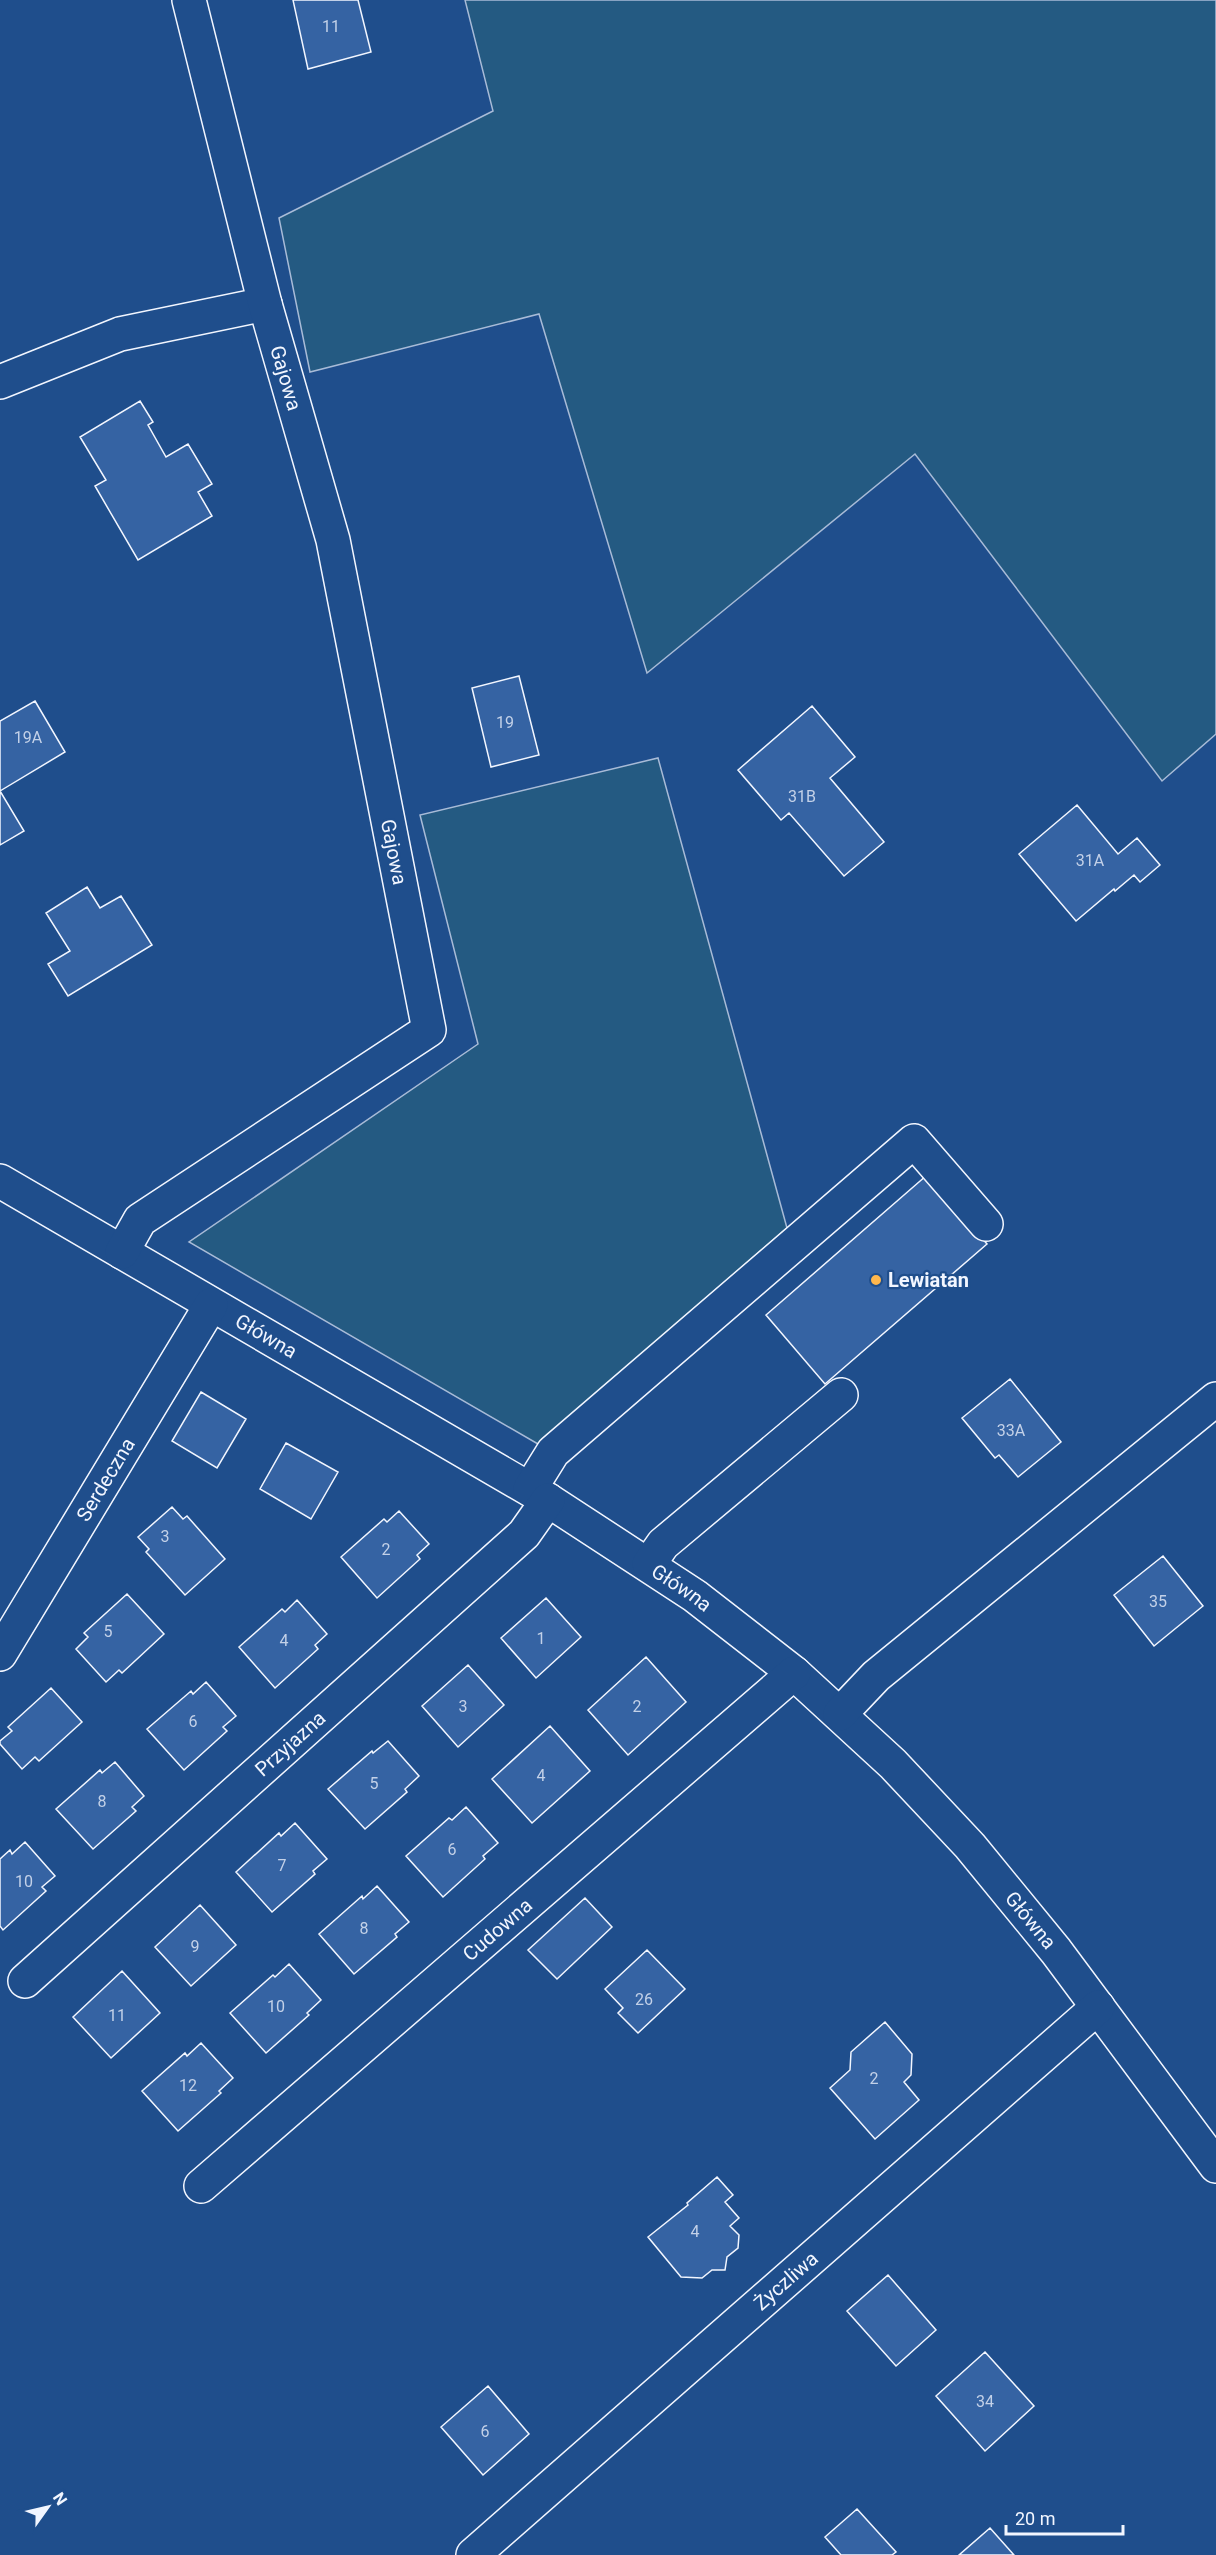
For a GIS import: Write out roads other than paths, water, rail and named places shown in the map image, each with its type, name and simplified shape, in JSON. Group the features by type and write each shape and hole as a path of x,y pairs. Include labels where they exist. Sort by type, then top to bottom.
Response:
{"street":[{"name":"Gajowa","path":"122,1252 141,1220 429,1030 333,540 265,304 189,0"},
{"path":"0,382 120,334 265,304"},
{"name":"Przyjazna","path":"25,1981 524,1534 553,1452 914,1141 986,1224"},
{"name":"Główna","path":"0,1181 539,1494 695,1596 794,1673 893,1764 970,1846 1026,1913 1216,2166"},
{"name":"Serdeczna","path":"0,1653 211,1305"},
{"path":"649,1564 663,1544 841,1395"},
{"path":"840,1714 876,1676 1216,1399"},
{"name":"Cudowna","path":"201,2186 794,1673"},
{"name":"Życzliwa","path":"473,2555 1098,2007"}],"place":[{"name":"Lewiatan","path":"876,1280"}]}
